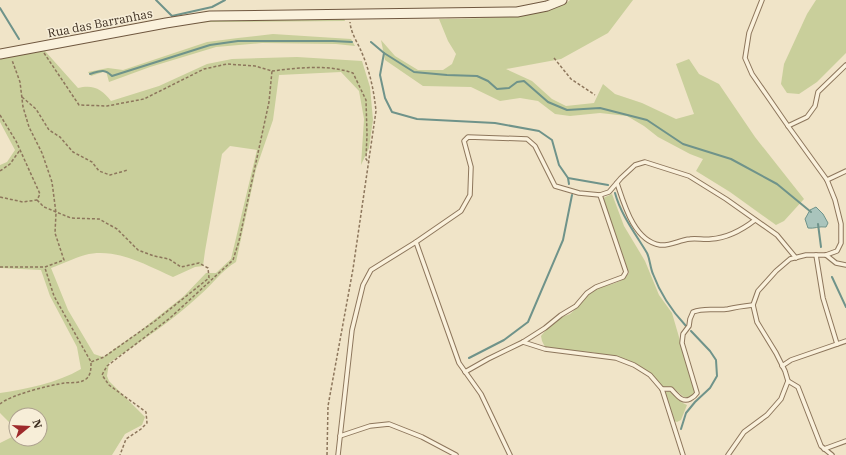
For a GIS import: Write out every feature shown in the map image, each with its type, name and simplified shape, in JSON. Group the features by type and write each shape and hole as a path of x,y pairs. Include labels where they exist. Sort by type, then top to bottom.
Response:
{"main road":[{"name":"Rua das Barranhas","path":"5,53 210,16 517,12 547,6 562,0"}],"lane":[{"path":"762,0 749,33 745,58 752,74 827,180 835,200 841,224 841,243 837,251 826,255 806,255 790,259 776,271 758,291 753,305 757,322 776,353 788,381 798,387 821,446 832,455"},
{"path":"788,126 807,117 815,106 818,92 846,65"},
{"path":"338,455 352,330 363,285 371,270 416,242 460,210 470,195 471,168 464,141 468,137 527,139 535,146 555,186 579,193 600,195 609,192 635,165 645,162 689,176 726,199 777,236 796,258"},
{"path":"827,180 846,171"},
{"path":"617,183 630,219 646,239 659,245 671,245 688,239 711,239 721,237 742,230 755,220"},
{"path":"465,372 523,342 576,306 587,293 596,287 623,277 626,272 600,195"},
{"path":"416,242 459,363 481,394 510,455"},
{"path":"816,255 823,298 837,344"},
{"path":"826,255 836,263 846,265"},
{"path":"662,389 671,389 682,400 686,401 695,396 697,393 682,343 683,334 689,326 693,312 702,309 728,309 738,306 753,305"},
{"path":"782,366 791,360 846,341"},
{"path":"523,342 545,349 616,358 634,365 650,375 662,389 683,455"},
{"path":"728,455 744,432 767,415 781,399 788,381"},
{"path":"340,436 370,426 390,424 422,437 456,455"},
{"path":"824,449 846,442"}],"path":[{"path":"327,455 328,406 353,269 376,111 374,90 362,53 350,28 349,15"},
{"path":"39,47 79,105 107,106 144,99 204,68 227,64 255,66 272,71 305,68 340,69 353,73 366,100 366,158 369,163"},
{"path":"0,267 45,267 64,260 55,233 56,213 52,182 42,153 29,127 23,107 20,82 5,53"},
{"path":"554,58 571,79 595,95"},
{"path":"120,455 126,439 147,423 146,412 109,385 102,375 107,366 170,318 233,260 239,241 269,102 272,71"},
{"path":"22,97 36,109 49,130 60,137 73,152 92,162 100,171 110,175 128,170"},
{"path":"0,115 20,150 40,194 37,200"},
{"path":"0,171 10,164 20,150"},
{"path":"0,197 23,202 37,200"},
{"path":"37,200 44,207 71,218 98,219 117,229 138,250 169,259 181,267 199,264 208,268 209,278 155,321 104,356 91,362"},
{"path":"0,404 15,397 55,385 77,383 86,379 91,372 91,362 54,296 45,267"}],"green space":[{"path":"570,0 633,0 608,33 561,59 506,69 532,81 552,99 566,106 594,103 603,84 615,94 642,103 676,119 694,114 676,64 689,59 699,74 719,84 755,137 804,199 784,221 776,225 730,192 696,171 703,159 690,154 658,137 644,126 627,116 600,113 570,116 555,114 538,101 520,98 500,101 471,87 423,86 385,60 381,40 395,56 418,70 443,70 452,64 456,54 448,41 439,19 488,18 527,15 559,7"},
{"path":"816,0 846,0 846,53 817,82 799,94 787,93 781,84 784,64 807,14"},
{"path":"344,18 345,21 209,22 172,26 208,20"},
{"path":"273,34 351,39 355,46 336,44 262,43 216,47 150,67 109,82 106,71 91,76 88,72 108,68 123,70 207,42"},
{"path":"45,51 78,88 97,88 111,101 159,86 207,64 232,59 297,57 362,61 370,87 373,120 369,148 361,165 364,119 359,91 341,72 279,75 273,120 256,169 236,262 226,269 178,314 109,363 107,376 109,381 145,417 142,425 125,434 112,455 0,455 0,443 8,439 8,447 48,447 48,407 8,407 8,421 0,413 0,393 42,385 72,374 81,369 77,347 50,296 41,270 0,268 0,165 7,162 15,150 0,122 0,59","holes":["230,146 257,150 231,259 216,273 206,273 184,296 140,331 103,357 94,354 68,310 51,268 81,256 96,253 108,253 130,258 173,277 195,267 203,266 222,154"]},
{"path":"612,194 624,226 645,261 659,295 672,313 695,392 690,397 684,397 672,387 663,388 652,375 616,357 591,352 557,350 545,347 542,341 541,336 551,324 558,318 570,314 590,292 618,282 629,273 603,198"},
{"path":"668,391 673,393 681,402 687,405 681,420 677,422 674,421 665,392"}],"water":[{"path":"816,207 823,214 828,223 826,227 808,228 805,219 810,210"}],"waterway":[{"path":"156,0 172,16 212,7 225,0"},
{"path":"0,8 19,39"},
{"path":"90,74 104,71 112,76 210,45 238,41 352,42"},
{"path":"371,42 384,53 414,72 477,76 488,81 497,89 509,88 517,82 524,81 548,102 567,110 600,108 647,120 683,144 731,159 777,184 811,212"},
{"path":"384,53 380,75 385,98 392,112 417,119 495,123 539,131 552,140 559,165 568,178 608,185"},
{"path":"568,178 569,184"},
{"path":"615,193 625,216 647,253 651,269 663,295 671,308 686,326"},
{"path":"469,358 504,340 528,322 563,240 572,195"},
{"path":"818,224 821,247"},
{"path":"832,277 846,307"},
{"path":"681,429 686,413 710,388 717,376 716,360 710,351 691,331"}]}
